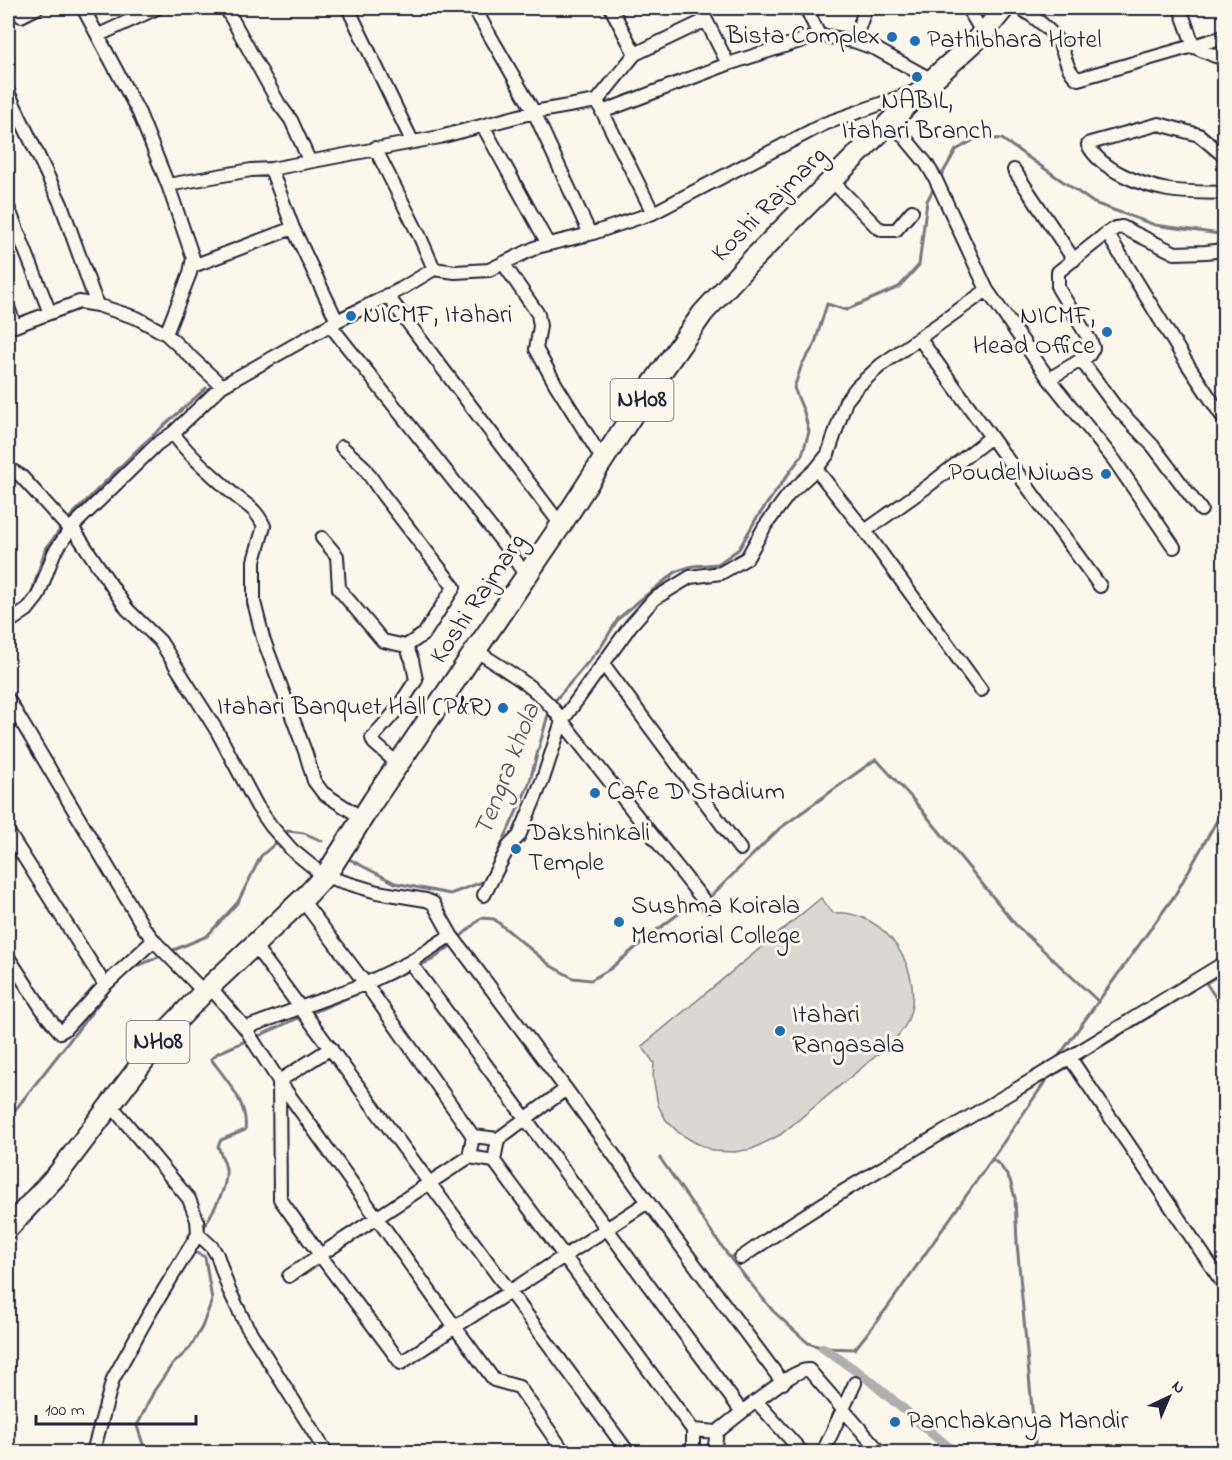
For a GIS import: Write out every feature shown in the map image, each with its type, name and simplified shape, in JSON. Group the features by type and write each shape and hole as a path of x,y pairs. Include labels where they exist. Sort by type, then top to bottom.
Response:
{"main road":[{"name":"Koshi Rajmarg","path":"8,1228 58,1174 164,1034 326,874 527,577 647,392 703,314 749,263 982,34 1004,8"}],"street":[{"path":"21,16 37,8"},
{"path":"83,8 140,113 193,258 193,266 166,334"},
{"path":"99,35 157,8"},
{"path":"226,8 279,104 291,120 309,160"},
{"path":"348,8 412,141"},
{"path":"474,8 534,112 590,234"},
{"path":"611,8 635,54"},
{"path":"700,8 728,64"},
{"path":"806,8 819,35"},
{"path":"854,41 866,8"},
{"path":"969,8 982,34"},
{"path":"1020,8 1041,23 1058,40 1072,73 1078,79 1224,37"},
{"path":"1180,8 1194,46 1224,58"},
{"path":"600,107 635,54 706,20"},
{"path":"168,185 251,170 271,169 412,141 483,126 534,112 600,107 819,35 854,41 876,49 928,85"},
{"path":"8,623 27,610 38,596 54,553 71,528 157,444 173,433 222,386 434,269 455,272 489,270 537,247 590,234 653,213 824,124 928,85"},
{"path":"8,92 61,204 97,305"},
{"path":"600,107 653,213"},
{"path":"891,121 926,163 935,178 987,290 1049,379 1114,460 1174,547"},
{"path":"1224,156 1199,135 1159,124 1088,145 1104,164 1131,179 1168,190 1224,193"},
{"path":"483,126 548,244"},
{"path":"375,148 434,269"},
{"path":"271,169 293,228 334,323 527,577"},
{"path":"1014,170 1074,260"},
{"path":"831,181 882,230 896,230 912,211"},
{"path":"8,207 50,313"},
{"path":"1049,379 1089,355 1092,348 1091,342 1058,288 1058,272 1107,233 1122,227 1175,253 1224,250"},
{"path":"193,266 293,228"},
{"path":"1107,233 1224,419"},
{"path":"503,263 538,314 540,326 536,349 603,459"},
{"path":"484,896 509,846 519,836 543,779 562,720 631,625 654,599 690,577 722,573 747,558 765,526 789,494 816,469 828,454 846,401 856,387 881,365 987,290"},
{"path":"387,295 561,525"},
{"path":"8,307 11,326 79,302 97,305 137,318 166,334 222,386"},
{"path":"918,338 982,422 1100,586"},
{"path":"1081,360 1110,400 1153,446 1201,510"},
{"path":"173,433 182,446 234,494 258,512 264,526 254,561 254,602 263,639 314,781 323,793 362,818"},
{"path":"865,531 991,437"},
{"path":"322,538 337,556 339,589 383,641 406,646 424,634 454,587 363,466 342,447"},
{"path":"816,469 865,531 981,690"},
{"path":"8,470 21,476 71,528 127,609 160,641 217,731 257,806 292,850 326,874 377,892 433,903 453,938 783,1383"},
{"path":"399,765 372,741 416,680 412,660 406,646"},
{"path":"477,651 549,703 708,906"},
{"path":"604,665 740,849"},
{"path":"8,699 144,928 155,942 207,990 250,1035 279,1081 494,1380 519,1387 564,1452"},
{"path":"8,832 105,985"},
{"path":"302,900 368,988 473,1136 469,1157"},
{"path":"250,1035 368,988 453,938"},
{"path":"8,957 46,1015 60,1032 105,985 155,942"},
{"path":"254,945 628,1452"},
{"path":"741,1258 773,1235 938,1134 1070,1058 1224,963"},
{"path":"412,964 742,1412"},
{"path":"279,1081 331,1048"},
{"path":"1070,1058 1224,1285"},
{"path":"279,1081 280,1199 401,1363 648,1202"},
{"path":"473,1136 498,1138 566,1089"},
{"path":"111,1105 189,1199 201,1237 212,1246 217,1255 246,1325 326,1452"},
{"path":"494,1161 498,1138"},
{"path":"289,1276 469,1157 494,1161 693,1430 693,1452"},
{"path":"93,1452 113,1379 148,1316 201,1237"},
{"path":"712,1452 717,1432 796,1371 809,1370 880,1452"},
{"path":"823,1452 855,1383"},
{"path":"756,1401 802,1452"},
{"path":"693,1430 717,1432"}],"shaded area":[{"name":"Itahari Rangasala","path":"821,898 833,913 852,914 870,921 898,948 907,965 912,984 912,1003 906,1025 894,1041 780,1135 752,1149 734,1152 714,1151 694,1142 679,1133 666,1120 658,1105 653,1077 654,1063 642,1046"}],"waterway":[{"name":"Tengra khola","path":"940,178 956,150 977,138 1002,139 1094,203 1155,225 1224,233"},
{"name":"Tengra khola","path":"553,703 601,647 618,619 639,601 677,571 693,566 718,564 739,549 756,519 802,455 809,432 794,388 802,364 814,346 827,304 846,310 899,287 919,265 927,201 935,186"},
{"path":"67,520 141,446 206,388"},
{"path":"30,598 45,550 62,527"},
{"path":"8,612 25,603"},
{"name":"Tengra khola","path":"347,858 395,883 450,894 485,881 529,784 549,711"},
{"path":"708,899 779,829 876,759 911,797 1016,925 1099,1002"},
{"path":"1056,1060 1175,895 1224,808"},
{"path":"282,836 288,831 304,833 322,841"},
{"path":"169,952 207,936 238,902 261,856 278,841"},
{"path":"458,939 481,918 494,919 551,966 573,978 591,980 610,969 693,903"},
{"path":"419,966 432,960 453,944"},
{"path":"130,969 163,955"},
{"path":"373,987 413,969"},
{"path":"1224,972 1206,983 1224,1010"},
{"path":"8,1119 113,985"},
{"path":"1085,1069 1079,1060 1193,990"},
{"path":"309,1014 361,992"},
{"path":"254,1038 303,1016"},
{"path":"202,1232 221,1194 226,1178 225,1166 218,1146 221,1140 245,1130 240,1101 211,1059 218,1053 248,1040"},
{"path":"1054,1073 1070,1066"},
{"path":"1036,1452 1015,1198 1010,1180 1000,1165 992,1159 1049,1076"},
{"path":"660,1158 730,1258 773,1311 808,1343 823,1348 855,1349 887,1308 992,1159"},
{"path":"138,1452 144,1447 137,1426 154,1391 171,1366 190,1348 202,1327 212,1300 205,1257 194,1252 195,1250"},
{"path":"730,1258 738,1253"},
{"path":"823,1348 868,1379 954,1452"}],"place":[{"name":"Bista Complex","path":"892,37"},
{"name":"Pathibhara Hotel","path":"915,41"},
{"name":"NABIL, Itahari Branch","path":"917,77"},
{"name":"NICMF, Itahari","path":"351,316"},
{"name":"NICMF, Head Office","path":"1107,332"},
{"name":"Poudel Niwas","path":"1106,474"},
{"name":"Itahari Banquet Hall (P&R)","path":"503,708"},
{"name":"Cafe D Stadium","path":"595,793"},
{"name":"Dakshinkali Temple","path":"516,849"},
{"name":"Sushma Koirala Memorial College","path":"619,922"},
{"name":"Itahari Rangasala","path":"780,1031"},
{"name":"Panchakanya Mandir","path":"895,1422"}]}
